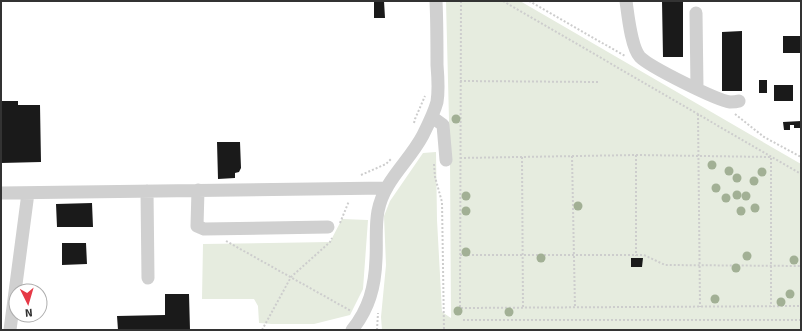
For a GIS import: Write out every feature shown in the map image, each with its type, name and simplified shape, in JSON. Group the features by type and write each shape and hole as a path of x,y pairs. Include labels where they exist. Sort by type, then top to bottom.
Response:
{"street":[{"path":"352,330 362,318 369,302 374,284 376,231 381,199 395,174 417,146 432,117 437,101 436,1"},
{"path":"626,1 633,41 640,56 655,68 709,95 730,102 739,101"},
{"path":"696,14 697,88"},
{"path":"432,117 443,125 439,160"},
{"path":"1,193 387,188"},
{"path":"198,190 197,226 204,229 328,227"},
{"path":"147,191 148,278"},
{"path":"10,330 28,193"},
{"path":"362,318 368,330"}],"path":[{"path":"461,1 460,308 801,306"},
{"path":"503,1 801,174"},
{"path":"460,81 600,82"},
{"path":"698,114 700,307"},
{"path":"444,330 442,202 435,177 439,160 460,158 636,155 771,157"},
{"path":"636,155 636,256"},
{"path":"572,156 575,308"},
{"path":"522,157 523,308"},
{"path":"771,157 771,307"},
{"path":"224,240 362,318"},
{"path":"460,255 644,256 664,265 801,266"},
{"path":"463,320 801,320"}],"shaded area":[{"path":"446,1 520,1 801,164 801,330 382,330 381,317 386,265 384,216 390,201 423,153 436,152 437,220 442,312 451,318 450,160"},
{"path":"342,219 368,220 363,289 350,315 314,324 259,323 258,306 254,299 202,299 203,244 330,242"}],"building":[{"path":"374,1 384,1 385,18 374,18"},
{"path":"662,1 683,1 683,57 663,57"},
{"path":"742,31 742,91 722,91 722,32"},
{"path":"783,36 801,36 801,53 783,53"},
{"path":"759,80 767,80 767,93 759,93"},
{"path":"774,85 793,85 793,101 774,101"},
{"path":"1,101 18,101 18,105 40,105 41,162 1,163"},
{"path":"801,121 801,128 794,128 794,125 790,125 790,130 784,130 783,122"},
{"path":"217,142 240,142 241,168 239,172 235,173 235,178 218,179"},
{"path":"92,203 93,227 57,227 56,204"},
{"path":"62,243 86,243 87,264 62,265"},
{"path":"631,258 643,258 642,267 631,267"},
{"path":"165,294 189,294 190,330 118,330 117,316 165,315"}]}
